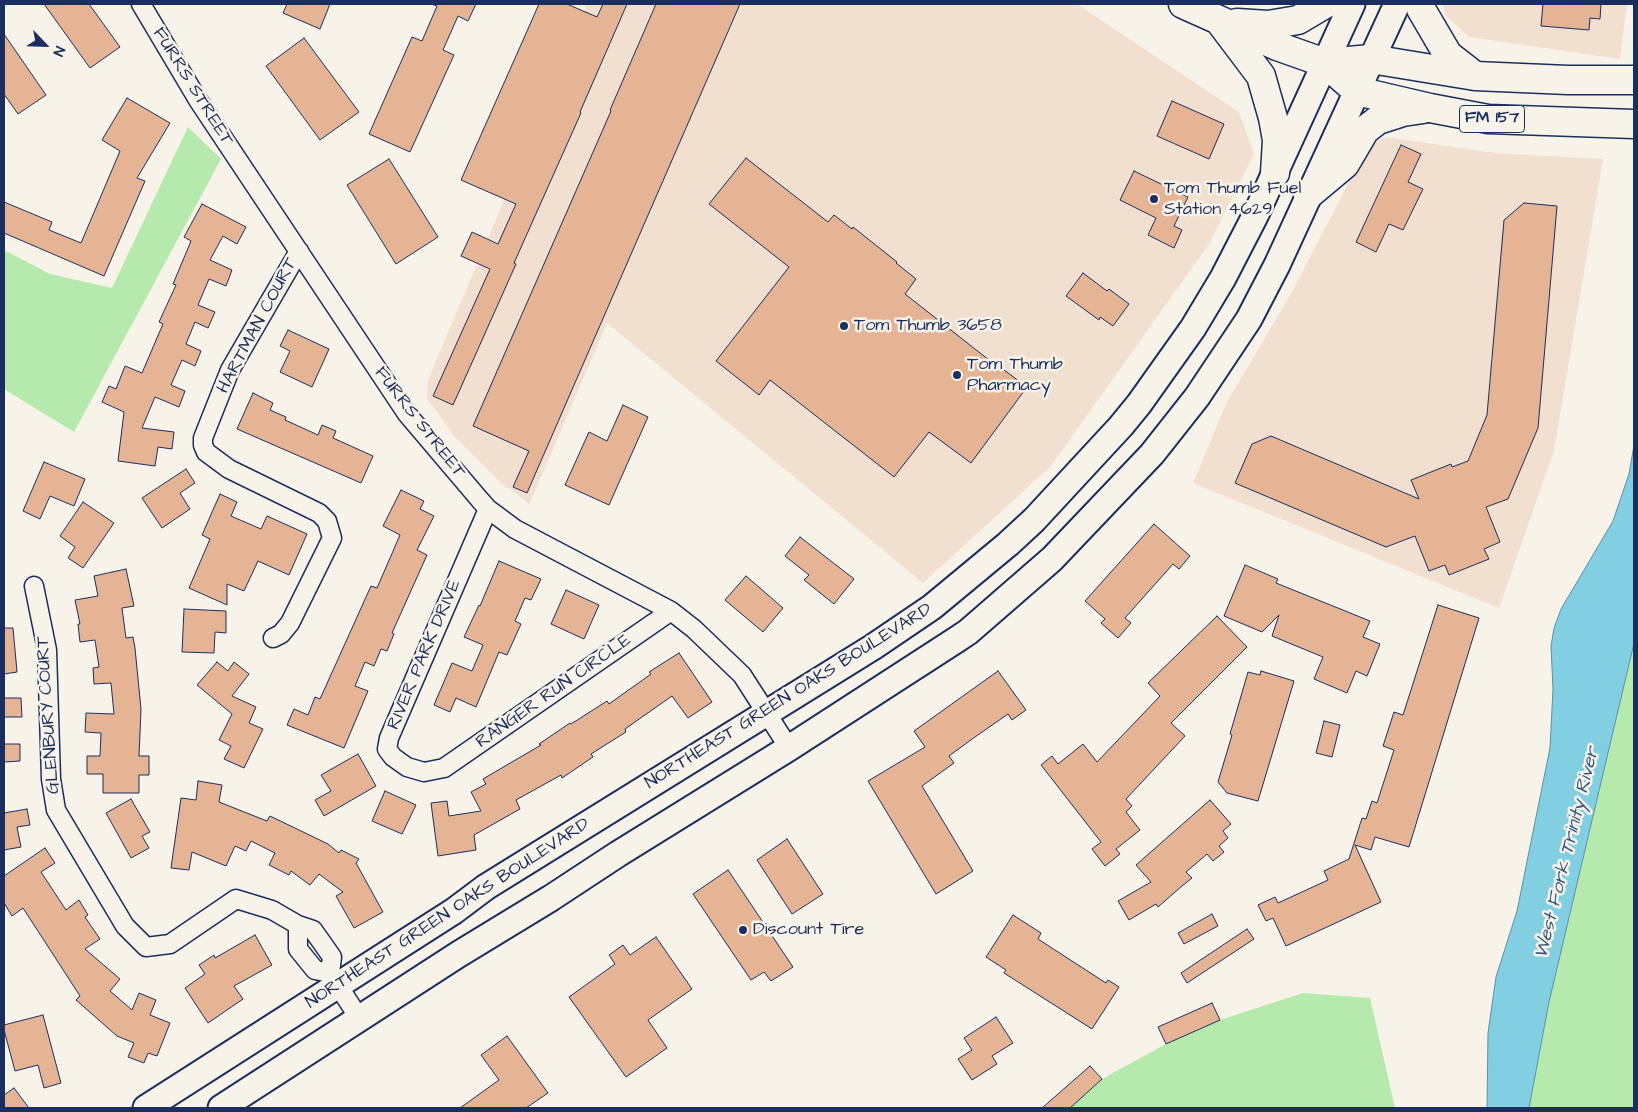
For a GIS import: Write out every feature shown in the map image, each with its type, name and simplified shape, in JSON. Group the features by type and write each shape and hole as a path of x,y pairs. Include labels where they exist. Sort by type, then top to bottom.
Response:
{"main road":[{"name":"FM 157","path":"1183,4 1277,46 1325,63 1357,91 1488,119 1632,123"},
{"path":"1220,22 1268,25 1298,20 1325,4"},
{"name":"NORTHEAST GREEN OAKS BOULEVARD","path":"146,1108 333,979 454,911 486,887 872,647 932,607 976,572 1034,520 1121,426 1179,350 1207,306 1243,240 1352,4"},
{"path":"221,1108 359,1018 789,748 968,632 1052,559 1152,454 1202,390 1249,320 1397,4"},
{"path":"1421,4 1425,16 1448,55 1475,76"},
{"path":"1220,22 1261,76 1270,103 1274,125 1276,140 1275,173"},
{"name":"FM 157","path":"1325,63 1372,59 1475,76 1568,80 1634,80"},
{"path":"1308,195 1345,164 1365,130 1378,120 1403,112 1430,108"},
{"path":"1121,426 1152,454"}],"street":[{"name":"FURRS STREET","path":"141,4 198,100 407,414 488,509 515,529 671,612 694,629 742,675 789,748"},
{"name":"HARTMAN COURT","path":"272,638 281,634 290,623 332,538 327,521 319,514 229,469 206,452 203,438 230,370 299,251"},
{"name":"RIVER PARK DRIVE","path":"436,771 424,772 407,767 393,757 387,749 488,509"},
{"name":"GLENBURY COURT","path":"34,586 47,650 51,779 56,810 125,926 146,947 170,944 236,899 272,910 298,925 313,930 332,957 333,979"},
{"name":"RANGER RUN CIRCLE","path":"436,771 444,768 671,612"},
{"path":"333,979 359,1018"}],"shaded area":[{"path":"587,4 1077,4 1239,112 1254,154 1209,244 1051,466 923,583 607,323 529,505 502,484 454,436 427,398 428,380"},
{"path":"1443,4 1627,4 1620,59 1469,37 1445,15"},
{"path":"1386,137 1495,153 1603,159 1554,451 1499,608 1193,483 1227,402 1293,290 1367,147"}],"green space":[{"path":"188,127 221,159 74,432 4,389 4,250 50,274 112,288"},
{"path":"1634,643 1634,1108 1529,1108 1549,1002"},
{"path":"1303,993 1370,998 1395,1108 1070,1108 1102,1079 1166,1044 1220,1020"}],"water":[{"name":"West Fork Trinity River","path":"1634,445 1634,643 1549,1002 1529,1108 1487,1108 1488,1033 1496,977 1517,911 1550,748 1553,689 1551,646 1554,628 1561,609 1613,521 1629,474"}],"building":[{"path":"44,4 89,4 120,47 90,68"},
{"path":"287,4 330,4 320,29 283,13"},
{"path":"431,4 476,4 468,21 458,16 443,50 454,55 410,152 369,134 412,37 422,41 437,6"},
{"path":"539,4 567,4 597,17 603,4 627,4 514,263 516,264 453,405 433,396 490,269 461,256 472,232 498,244 516,204 461,180"},
{"path":"656,4 740,4 527,493 513,487 529,451 473,426"},
{"path":"1543,4 1601,4 1600,19 1590,18 1589,30 1541,26"},
{"path":"4,34 46,95 18,114 4,94"},
{"path":"304,38 359,112 320,140 266,66"},
{"path":"127,98 170,123 137,178 145,181 104,276 4,233 4,202 52,222 49,230 81,243 120,151 102,140"},
{"path":"1172,101 1224,124 1209,159 1157,136"},
{"path":"1401,145 1421,154 1408,182 1423,189 1403,230 1389,224 1376,252 1356,242"},
{"name":"Tom Thumb 3658","path":"746,158 828,222 834,215 852,229 853,227 897,262 916,279 905,294 1003,371 1027,387 971,463 929,432 894,477 770,380 759,395 716,361 789,267 709,204"},
{"path":"389,159 438,237 396,264 347,185"},
{"name":"Tom Thumb Fuel Station 4629","path":"1134,171 1188,197 1174,226 1182,230 1174,248 1148,235 1156,218 1120,200"},
{"path":"1524,203 1557,206 1538,428 1508,499 1486,507 1500,542 1484,549 1489,559 1449,575 1445,565 1429,571 1415,536 1386,547 1235,483 1252,444 1271,436 1419,499 1411,480 1451,464 1452,467 1468,461 1487,415 1504,220"},
{"path":"202,204 246,227 237,244 223,236 210,260 232,270 226,286 209,279 198,305 215,312 208,328 195,322 186,344 201,351 195,366 182,360 171,385 185,391 179,407 155,397 142,428 174,432 172,449 158,447 155,466 118,461 124,412 102,402 109,386 116,389 125,366 142,373 163,324 159,322 176,285 173,284 191,241 184,237"},
{"path":"1083,273 1107,291 1109,289 1129,304 1113,326 1100,317 1099,320 1066,296"},
{"path":"288,330 329,349 312,387 280,372 290,351 280,346"},
{"path":"253,393 273,403 270,410 286,417 285,420 318,435 322,425 336,431 333,438 373,456 361,483 237,429"},
{"path":"623,405 648,417 609,505 565,485 589,432 607,441"},
{"path":"44,462 85,479 74,506 50,496 40,519 23,511"},
{"path":"186,469 195,483 180,493 190,509 162,528 142,498"},
{"path":"401,490 424,501 420,509 434,516 417,550 427,555 392,633 394,634 387,651 381,649 374,666 365,662 355,686 368,691 344,748 287,725 294,709 308,715 315,697 320,699 371,586 377,588 400,535 383,526"},
{"path":"220,494 237,502 231,516 261,529 267,516 307,534 289,575 258,561 244,591 227,584 227,605 189,588 210,539 202,535"},
{"path":"83,502 114,523 83,568 68,558 75,547 60,536"},
{"path":"1154,524 1190,556 1179,569 1173,564 1125,618 1131,623 1118,638 1101,623 1105,619 1085,601"},
{"path":"800,537 854,579 834,604 804,580 809,575 785,556"},
{"path":"499,561 541,579 531,600 525,598 515,621 521,624 507,655 499,652 476,707 456,698 450,712 434,705 452,663 472,671 483,645 464,637 480,606"},
{"path":"1245,565 1278,579 1276,583 1370,621 1363,637 1380,644 1367,676 1356,671 1347,693 1314,679 1323,657 1272,636 1279,615 1262,632 1224,616"},
{"path":"126,569 134,606 122,608 126,638 133,637 135,648 141,709 139,756 149,756 149,775 139,775 139,793 103,793 103,774 87,774 87,756 100,756 101,733 85,732 86,713 114,714 111,683 94,684 93,668 99,667 95,640 80,642 78,624 80,624 75,600 98,596 94,576"},
{"path":"746,576 783,608 763,632 725,600"},
{"path":"566,590 599,605 584,639 551,624"},
{"path":"1438,605 1479,618 1409,847 1375,837 1371,850 1355,845 1381,902 1286,946 1273,918 1266,921 1258,905 1275,897 1278,903 1328,880 1324,871 1349,859 1362,818 1366,819 1372,801 1377,803 1394,750 1383,746 1394,712 1403,715"},
{"path":"184,609 226,611 226,633 215,632 214,653 182,652"},
{"path":"1217,616 1247,647 1171,723 1185,736 1126,799 1132,806 1126,812 1140,830 1116,849 1120,854 1105,866 1092,849 1101,842 1041,765 1052,756 1058,764 1083,744 1097,762 1160,696 1148,683"},
{"path":"4,628 13,628 17,672 4,674"},
{"path":"679,653 712,702 688,718 672,696 625,729 626,732 591,754 593,757 562,778 561,775 516,800 520,809 474,835 476,850 438,856 431,803 447,801 449,816 481,811 471,792 486,784 483,779 541,745 539,744 570,723 607,701 609,704 651,674 649,672"},
{"path":"217,662 228,671 234,662 249,674 232,696 256,707 249,723 263,729 244,768 224,759 231,746 219,740 232,714 197,685"},
{"path":"998,671 1026,710 1012,720 1008,714 949,756 954,763 922,786 973,871 936,894 868,781 925,747 914,731"},
{"path":"1261,671 1294,681 1258,801 1227,793 1218,782 1248,672 1260,675"},
{"path":"4,698 21,698 22,717 4,717"},
{"path":"1324,721 1340,725 1332,757 1316,753"},
{"path":"4,744 20,744 20,761 4,762"},
{"path":"358,754 376,786 324,816 315,800 331,791 321,775"},
{"path":"198,781 222,785 219,802 267,821 270,816 328,844 339,853 341,850 359,859 356,863 383,912 354,928 336,896 343,892 319,874 310,885 291,871 289,875 269,865 275,853 251,841 246,851 235,846 226,866 192,852 189,870 171,868 181,798 196,800"},
{"path":"385,791 416,805 402,834 372,821"},
{"path":"131,799 150,832 142,836 149,848 131,858 106,813"},
{"path":"1210,800 1231,824 1223,831 1228,838 1219,846 1224,852 1213,861 1207,854 1186,872 1192,878 1158,907 1156,904 1129,920 1118,901 1151,882 1136,865"},
{"path":"27,809 30,825 17,827 21,847 4,850 4,813"},
{"path":"787,839 823,894 792,914 757,860"},
{"path":"45,848 55,863 41,872 66,910 79,900 88,915 85,917 100,939 85,949 120,979 110,991 132,1010 139,993 156,1000 150,1015 170,1023 157,1056 148,1053 144,1063 128,1057 134,1043 117,1036 76,1000 80,996 23,908 12,916 4,903 4,876"},
{"name":"Discount Tire","path":"728,870 793,967 771,981 764,972 751,980 693,894"},
{"path":"1212,914 1218,926 1184,944 1178,933"},
{"path":"1013,915 1041,933 1038,939 1106,983 1108,980 1119,987 1092,1029 1004,973 1006,970 986,957"},
{"path":"1247,929 1254,939 1187,983 1181,973"},
{"path":"255,935 272,965 234,986 243,999 208,1023 185,988 205,974 199,965 214,955 215,958"},
{"path":"656,937 692,989 648,1020 667,1048 626,1077 569,997 615,964 609,955 623,945 630,955"},
{"path":"1212,1003 1220,1020 1166,1044 1158,1027"},
{"path":"43,1015 61,1083 44,1088 38,1065 15,1071 4,1030 4,1025"},
{"path":"996,1017 1013,1043 992,1056 997,1064 972,1080 958,1059 972,1050 964,1038"},
{"path":"507,1036 548,1093 526,1108 460,1108 499,1080 481,1055"},
{"path":"1090,1066 1102,1079 1070,1108 1042,1108"},
{"path":"14,1088 29,1108 4,1108 4,1095"}],"place":[{"name":"Tom Thumb Fuel Station 4629","path":"1154,199"},
{"name":"Tom Thumb 3658","path":"844,326"},
{"name":"Tom Thumb Pharmacy","path":"957,375"},
{"name":"Discount Tire","path":"743,930"}]}
